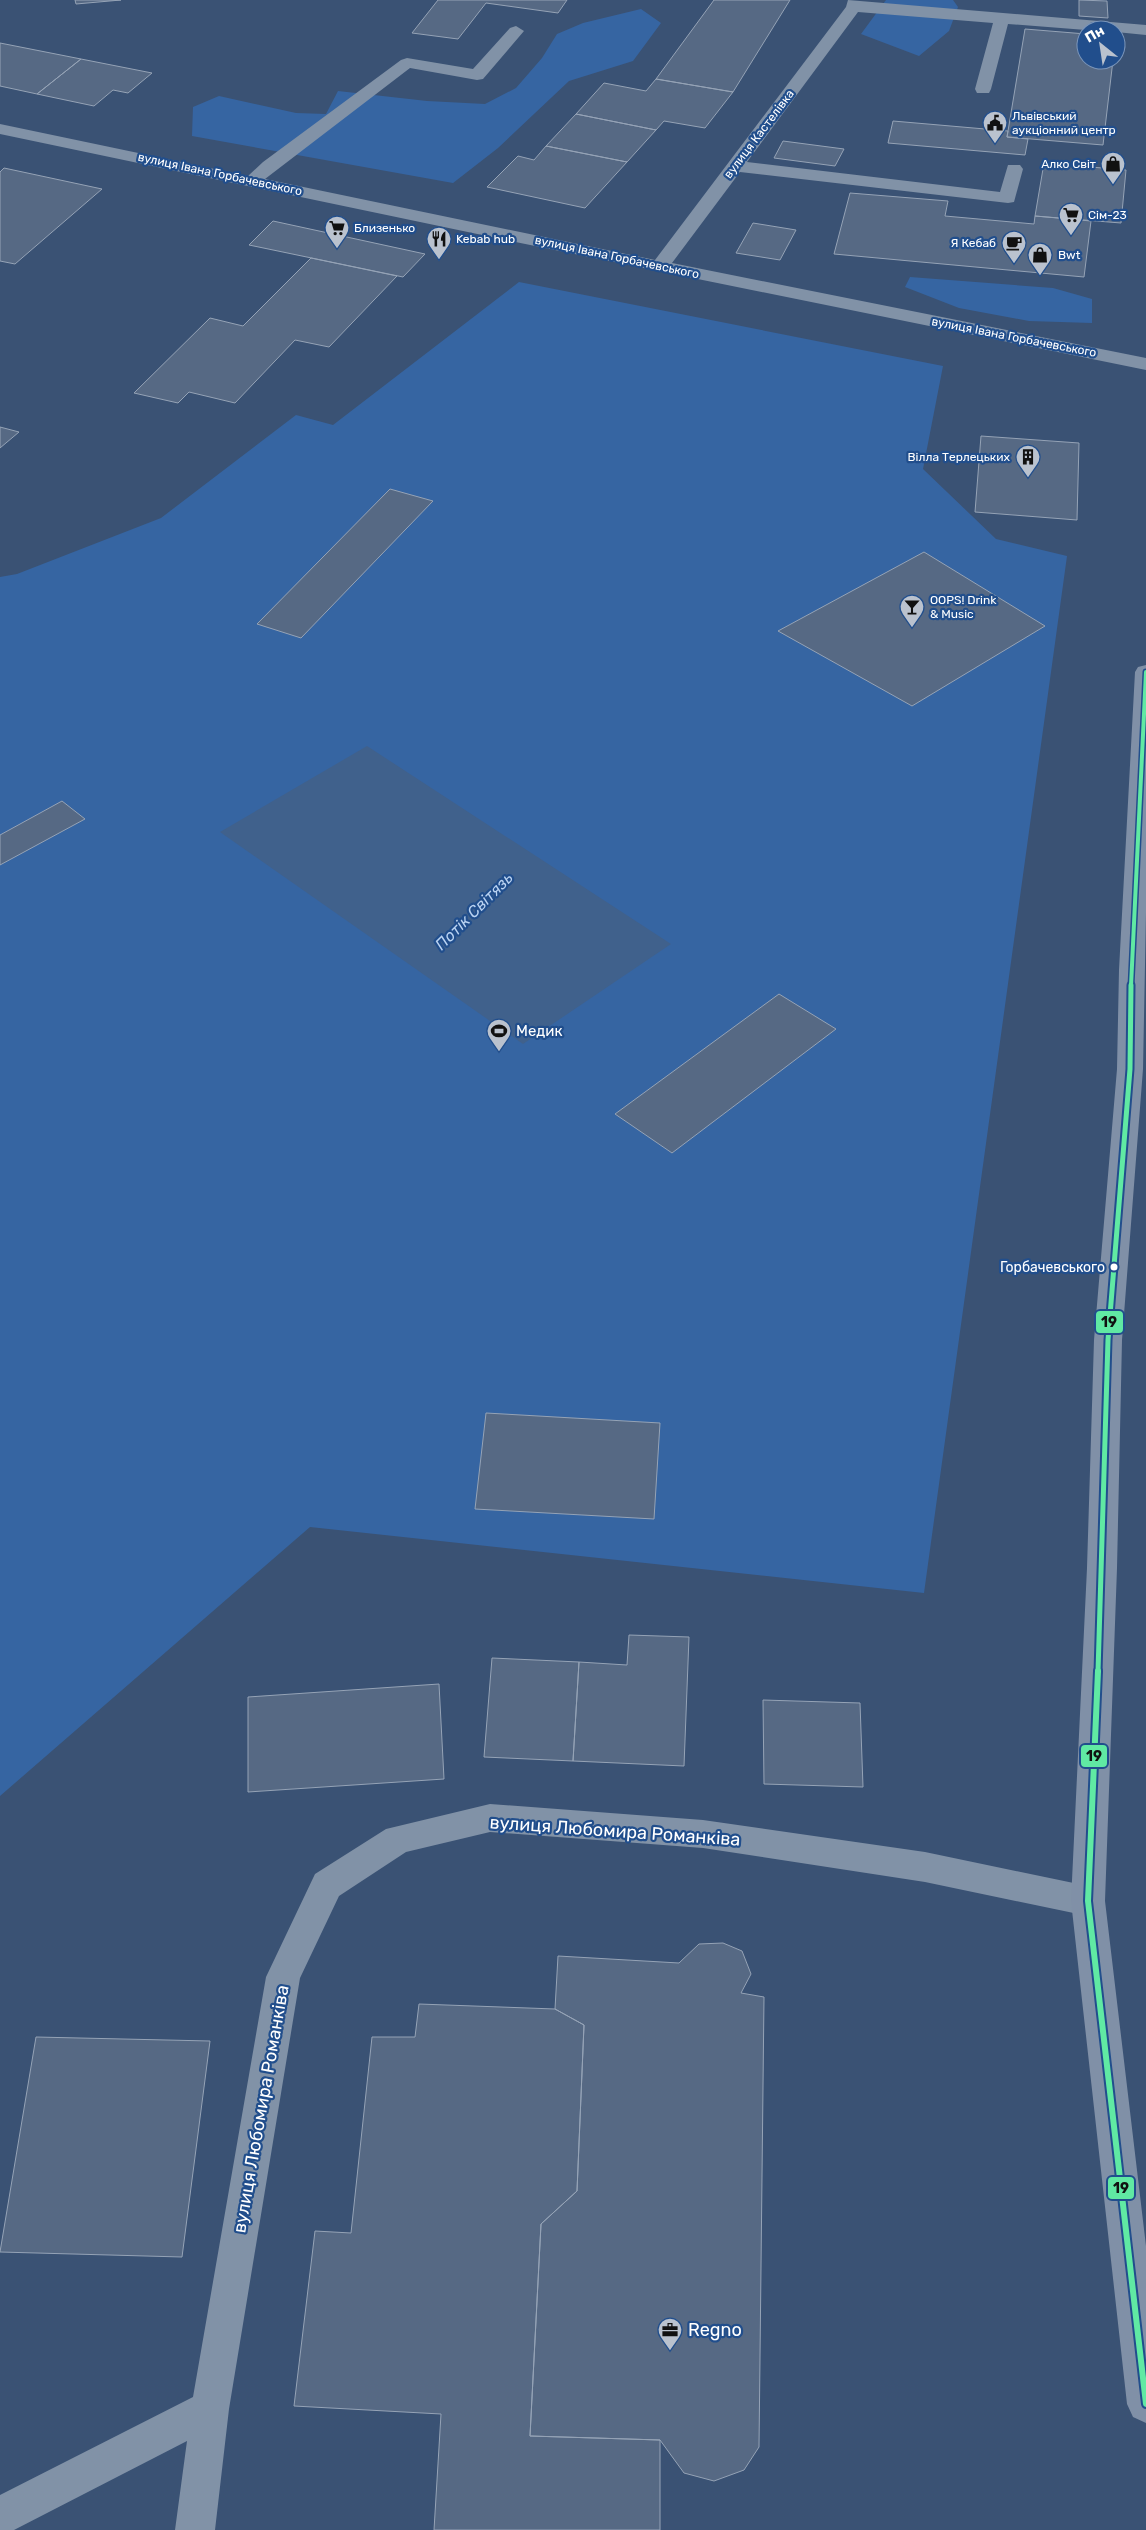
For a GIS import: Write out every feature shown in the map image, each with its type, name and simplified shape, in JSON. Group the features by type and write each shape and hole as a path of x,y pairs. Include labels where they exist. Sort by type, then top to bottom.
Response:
{"main road":[{"path":"1146,672 1139,977 1108,1340 1102,1568 1088,1901 1146,2404"}],"street":[{"path":"984,89 1009,19 1019,0"},
{"path":"855,2 1009,19 1146,30"},
{"name":"вулиця Кастелівка","path":"660,266 855,2"},
{"path":"253,181 269,166 407,63 477,75 516,31"},
{"name":"вулиця Івана Горбачевського","path":"0,128 660,266 1146,364"},
{"path":"735,166 1008,198 1014,168"},
{"name":"вулиця Любомира Романківа","path":"195,2530 210,2409 283,1978 327,1885 398,1839 490,1818 703,1834 925,1868 1088,1901"},
{"path":"0,2516 210,2409"}],"shaded area":[{"path":"886,0 953,0 958,7 949,31 919,56 861,34"},
{"path":"641,9 661,23 633,61 569,81 498,148 453,183 192,136 193,107 219,96 296,113 326,114 338,91 427,101 485,104 516,88 542,58 557,34 583,23"},
{"path":"910,277 1053,288 1092,299 1092,323 1029,321 959,308 905,287"},
{"name":"Медик","path":"519,282 943,366 923,469 996,539 1067,556 924,1593 310,1527 0,1796 0,577 17,574 161,518 296,415 333,425"}],"water":[{"name":"Медик","path":"367,746 671,944 523,1044 220,832"}],"building":[{"path":"75,0 121,0 76,4"},
{"path":"438,0 567,0 558,13 486,3 458,39 412,33"},
{"path":"714,0 790,0 733,92 656,79"},
{"path":"1079,0 1107,1 1108,18 1079,16"},
{"path":"1025,29 1076,33 1076,70 1112,70 1103,145 1007,137"},
{"path":"0,43 81,59 37,94 0,86"},
{"path":"81,59 152,73 128,93 113,90 94,106 37,94"},
{"path":"656,79 733,92 705,128 664,121 656,130 576,114 604,83 646,91"},
{"path":"576,114 656,130 627,162 546,146"},
{"path":"893,121 1008,131 1007,137 1028,139 1025,155 888,143"},
{"path":"783,141 844,149 835,166 774,158"},
{"path":"546,146 627,162 585,208 487,187 518,156 534,160"},
{"path":"1044,163 1126,170 1121,223 1035,216"},
{"path":"4,168 102,189 15,264 0,261 0,172"},
{"path":"850,193 948,201 945,216 1034,224 1035,216 1091,221 1084,277 834,254"},
{"name":"Близенько","path":"273,221 425,254 403,277 249,245"},
{"path":"753,223 796,230 780,260 736,253"},
{"path":"311,258 397,276 329,347 295,340 235,403 189,392 178,403 134,393 210,318 243,326"},
{"path":"0,427 19,432 0,448"},
{"name":"Вілла Терлецьких","path":"981,436 1079,443 1077,520 975,512"},
{"path":"390,489 433,501 301,638 257,624"},
{"name":"OOPS! Drink & Music","path":"924,552 1045,626 912,706 778,631"},
{"path":"62,801 85,819 0,865 0,835"},
{"path":"779,994 836,1029 672,1153 615,1114"},
{"path":"486,1413 660,1423 654,1519 475,1509"},
{"path":"629,1635 689,1637 684,1766 573,1761 579,1662 627,1665"},
{"path":"492,1658 579,1662 573,1761 484,1757"},
{"path":"439,1684 444,1779 248,1792 248,1697"},
{"path":"763,1700 860,1703 863,1787 764,1784"},
{"path":"723,1943 742,1951 751,1974 741,1993 764,1997 759,2447 744,2470 714,2481 684,2473 660,2440 530,2436 541,2224 577,2191 584,2025 555,2009 558,1956 679,1963 699,1944"},
{"path":"419,2004 555,2009 584,2025 577,2191 541,2224 530,2436 660,2440 660,2530 434,2530 441,2414 294,2406 315,2231 351,2233 372,2037 415,2037"},
{"path":"36,2037 210,2041 182,2257 0,2252"}],"transit line":[{"name":"19","path":"1146,672 1131,970 1130,1069 1108,1340 1102,1568 1088,1901 1146,2404"}],"place":[{"name":"Львівський аукціонний центр","path":"995,144"},
{"name":"Алко Світ","path":"1113,185"},
{"name":"Сім-23","path":"1071,236"},
{"name":"Близенько","path":"337,249"},
{"name":"Kebab hub","path":"439,260"},
{"name":"Я Кебаб","path":"1014,264"},
{"name":"Bwt","path":"1040,276"},
{"name":"Вілла Терлецьких","path":"1028,478"},
{"name":"OOPS! Drink & Music","path":"912,628"},
{"name":"Медик","path":"499,1052"},
{"name":"Горбачевського","path":"1114,1267"},
{"name":"Regno","path":"670,2351"}],"water label":[{"name":"Потік Світязь","path":"474,911"}]}
